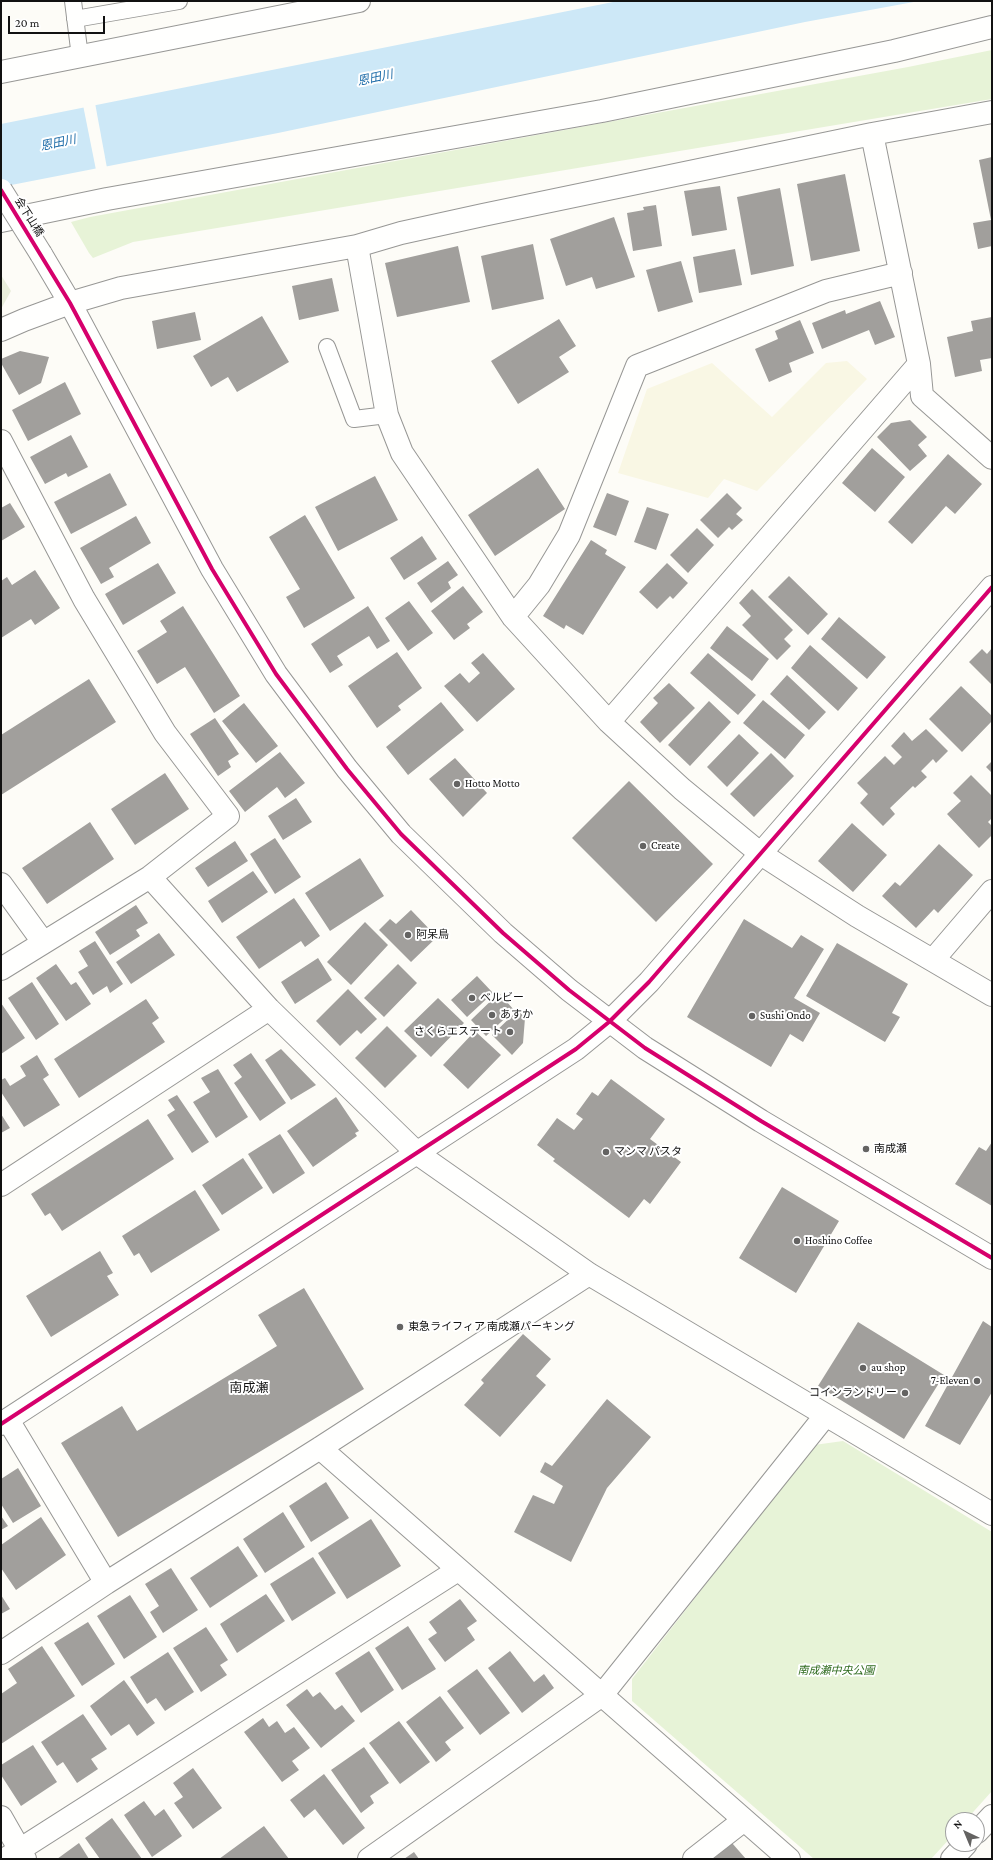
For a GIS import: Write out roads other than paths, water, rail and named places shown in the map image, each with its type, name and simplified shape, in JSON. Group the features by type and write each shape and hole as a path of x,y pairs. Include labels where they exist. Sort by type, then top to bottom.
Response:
{"street":[{"path":"1,72 352,2"},
{"path":"1,220 107,199 602,111 894,51 992,28"},
{"path":"1,330 24,320 121,288 357,246 401,233 483,214 872,134 992,112"},
{"path":"872,134 919,364 922,396 992,458"},
{"name":"会下山橋","path":"1,190 70,304 212,569 276,674 347,769 402,834 503,932 609,1022 645,1048 761,1121 992,1258"},
{"path":"357,246 387,415 402,453 513,617 609,722 682,789 761,854 857,916 992,996"},
{"path":"513,617 539,585 569,535 637,366 826,291 901,273"},
{"path":"609,722 919,364"},
{"path":"1,441 88,606 165,733 228,816 150,877 1,969"},
{"path":"106,1583 5,1422 418,1154 576,1049 609,1022 649,982 992,586"},
{"path":"150,877 269,1009 418,1154 589,1274 825,1416 992,1514"},
{"path":"1,884 43,942"},
{"path":"933,960 992,891"},
{"path":"1,1185 269,1009"},
{"path":"1,1653 106,1583 320,1448 589,1274"},
{"path":"369,1859 602,1696 825,1416"},
{"path":"320,1448 789,1859"},
{"path":"1,1817 16,1856 458,1570"},
{"path":"985,1823 992,1816"},
{"path":"694,1859 744,1820"}],"lane":[{"path":"73,1 80,57"},
{"path":"75,19 179,1"},
{"path":"327,347 354,420 387,415"}],"water":[{"name":"恩田川","path":"618,1 919,1 805,22 278,133 1,187 1,124"}],"place":[{"name":"Hotto Motto","path":"457,784"},
{"name":"Create","path":"643,846"},
{"name":"阿呆鳥","path":"408,935"},
{"name":"ベルビー","path":"472,998"},
{"name":"あすか","path":"492,1015"},
{"name":"Sushi Ondo","path":"752,1016"},
{"name":"さくらエステート","path":"510,1032"},
{"name":"南成瀬","path":"866,1149"},
{"name":"マンマ パスタ","path":"606,1152"},
{"name":"Hoshino Coffee","path":"797,1241"},
{"name":"東急ライフィア 南成瀬パーキング","path":"400,1327"},
{"name":"au shop","path":"863,1368"},
{"name":"7-Eleven","path":"977,1381"},
{"name":"コインランドリー","path":"905,1393"}],"district":[{"name":"南成瀬","path":"249,1388"}],"park label":[{"name":"南成瀬中央公園","path":"836,1671"}]}
